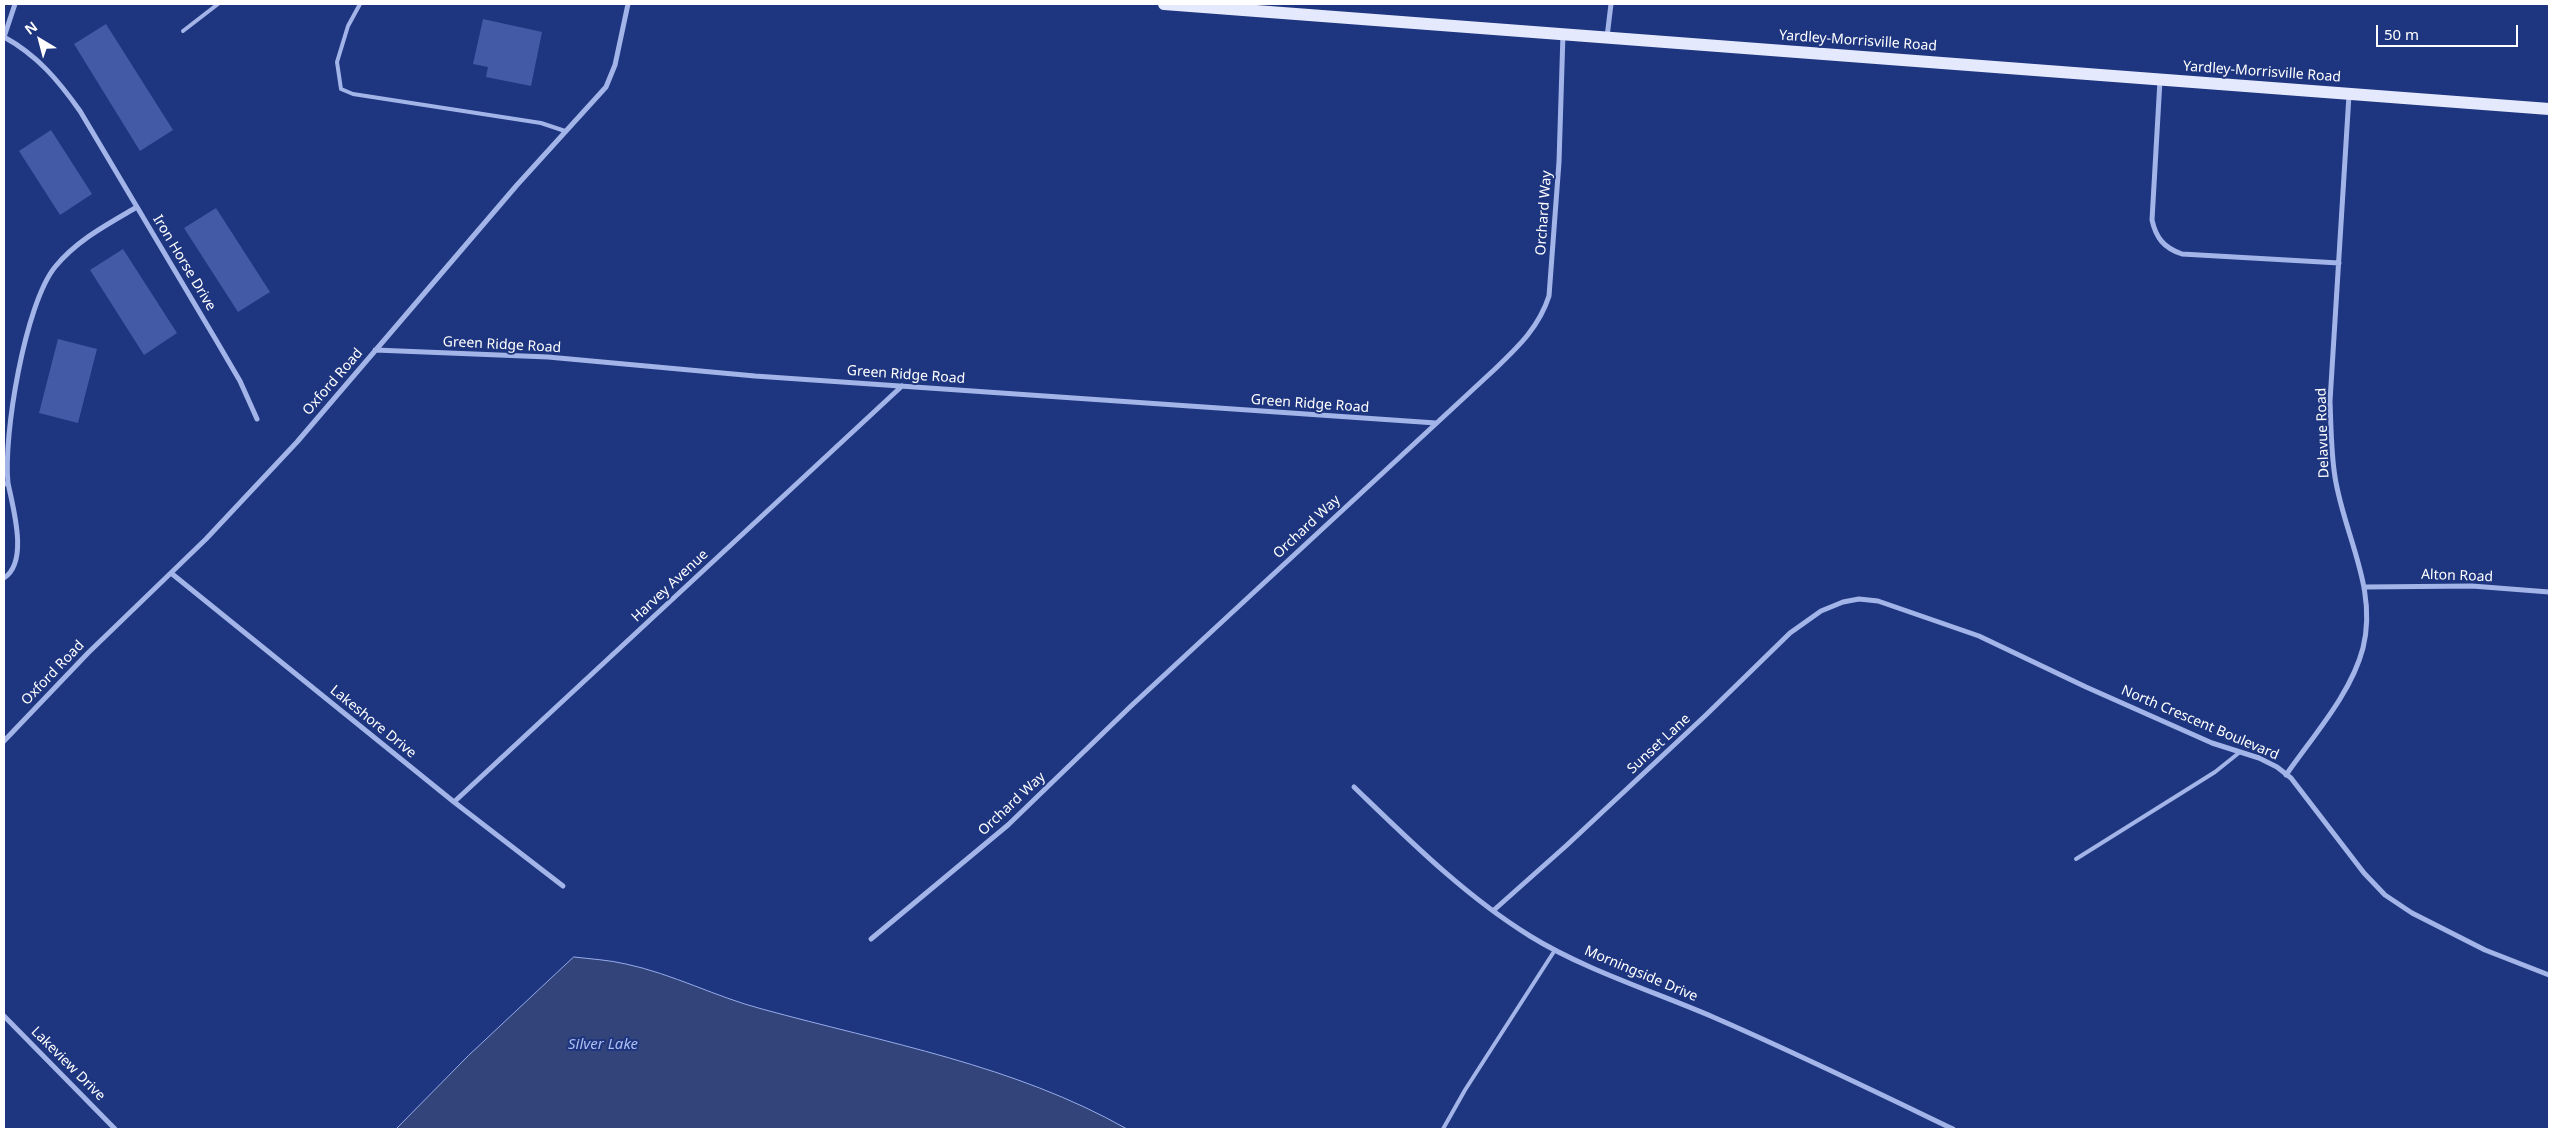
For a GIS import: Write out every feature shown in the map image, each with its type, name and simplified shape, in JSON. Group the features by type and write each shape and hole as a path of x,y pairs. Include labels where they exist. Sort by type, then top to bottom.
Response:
{"main road":[{"name":"Yardley-Morrisville Road","path":"1164,4 2549,109"}],"street":[{"path":"4,37 16,4"},
{"name":"Oxford Road","path":"4,741 88,653 171,573 297,442 375,350 606,87 615,64 628,4"},
{"path":"1607,37 1611,4"},
{"name":"Orchard Way","path":"870,939 1008,826 1138,699 1522,342 1543,314 1549,296 1559,162 1563,34"},
{"name":"Iron Horse Drive","path":"4,37 39,60 59,80 86,120 240,381 257,419"},
{"path":"2160,80 2152,220 2155,232 2161,242 2170,250 2182,254 2339,263"},
{"name":"Delavue Road","path":"2286,774 2339,700 2363,650 2368,625 2367,596 2344,522 2334,477 2330,401 2349,94"},
{"path":"4,578 14,568 18,556 6,484 7,448 13,402 27,335 36,306 48,278 69,252 97,230 137,207"},
{"name":"Green Ridge Road","path":"375,350 548,357 902,386 1436,423"},
{"name":"Harvey Avenue","path":"454,802 902,386"},
{"name":"Lakeshore Drive","path":"171,573 454,802 563,886"},
{"name":"Alton Road","path":"2364,587 2472,586 2549,592"},
{"name":"North Crescent Boulevard","path":"1843,602 1860,599 1878,600 1979,636 2212,743 2259,758 2286,774 2364,873 2385,895 2412,913 2485,950 2549,975"},
{"name":"Sunset Lane","path":"1494,910 1692,728 1790,633 1809,618 1843,602"},
{"name":"Morningside Drive","path":"1354,787 1412,844 1494,910 1529,935 1555,950 1714,1017 1953,1129"},
{"name":"Lakeview Drive","path":"4,1016 115,1129"}],"lane":[{"path":"183,31 218,4"},
{"path":"360,4 348,26 338,62 341,89 353,94 541,123 566,132"},
{"path":"2076,859 2215,772 2240,752"},
{"path":"1443,1129 1465,1090 1555,950"}],"water":[{"name":"Silver Lake","path":"574,957 643,968 745,1004 902,1045 995,1072 1040,1088 1084,1107 1127,1129 396,1129 468,1056"}],"building":[{"path":"483,19 542,32 531,86 486,77 488,67 473,64"},
{"path":"106,24 173,130 140,151 74,44"},
{"path":"51,130 92,194 60,215 19,151"},
{"path":"216,208 270,292 238,312 184,228"},
{"path":"123,249 177,333 144,355 90,270"},
{"path":"58,339 97,349 78,423 39,413"}]}
